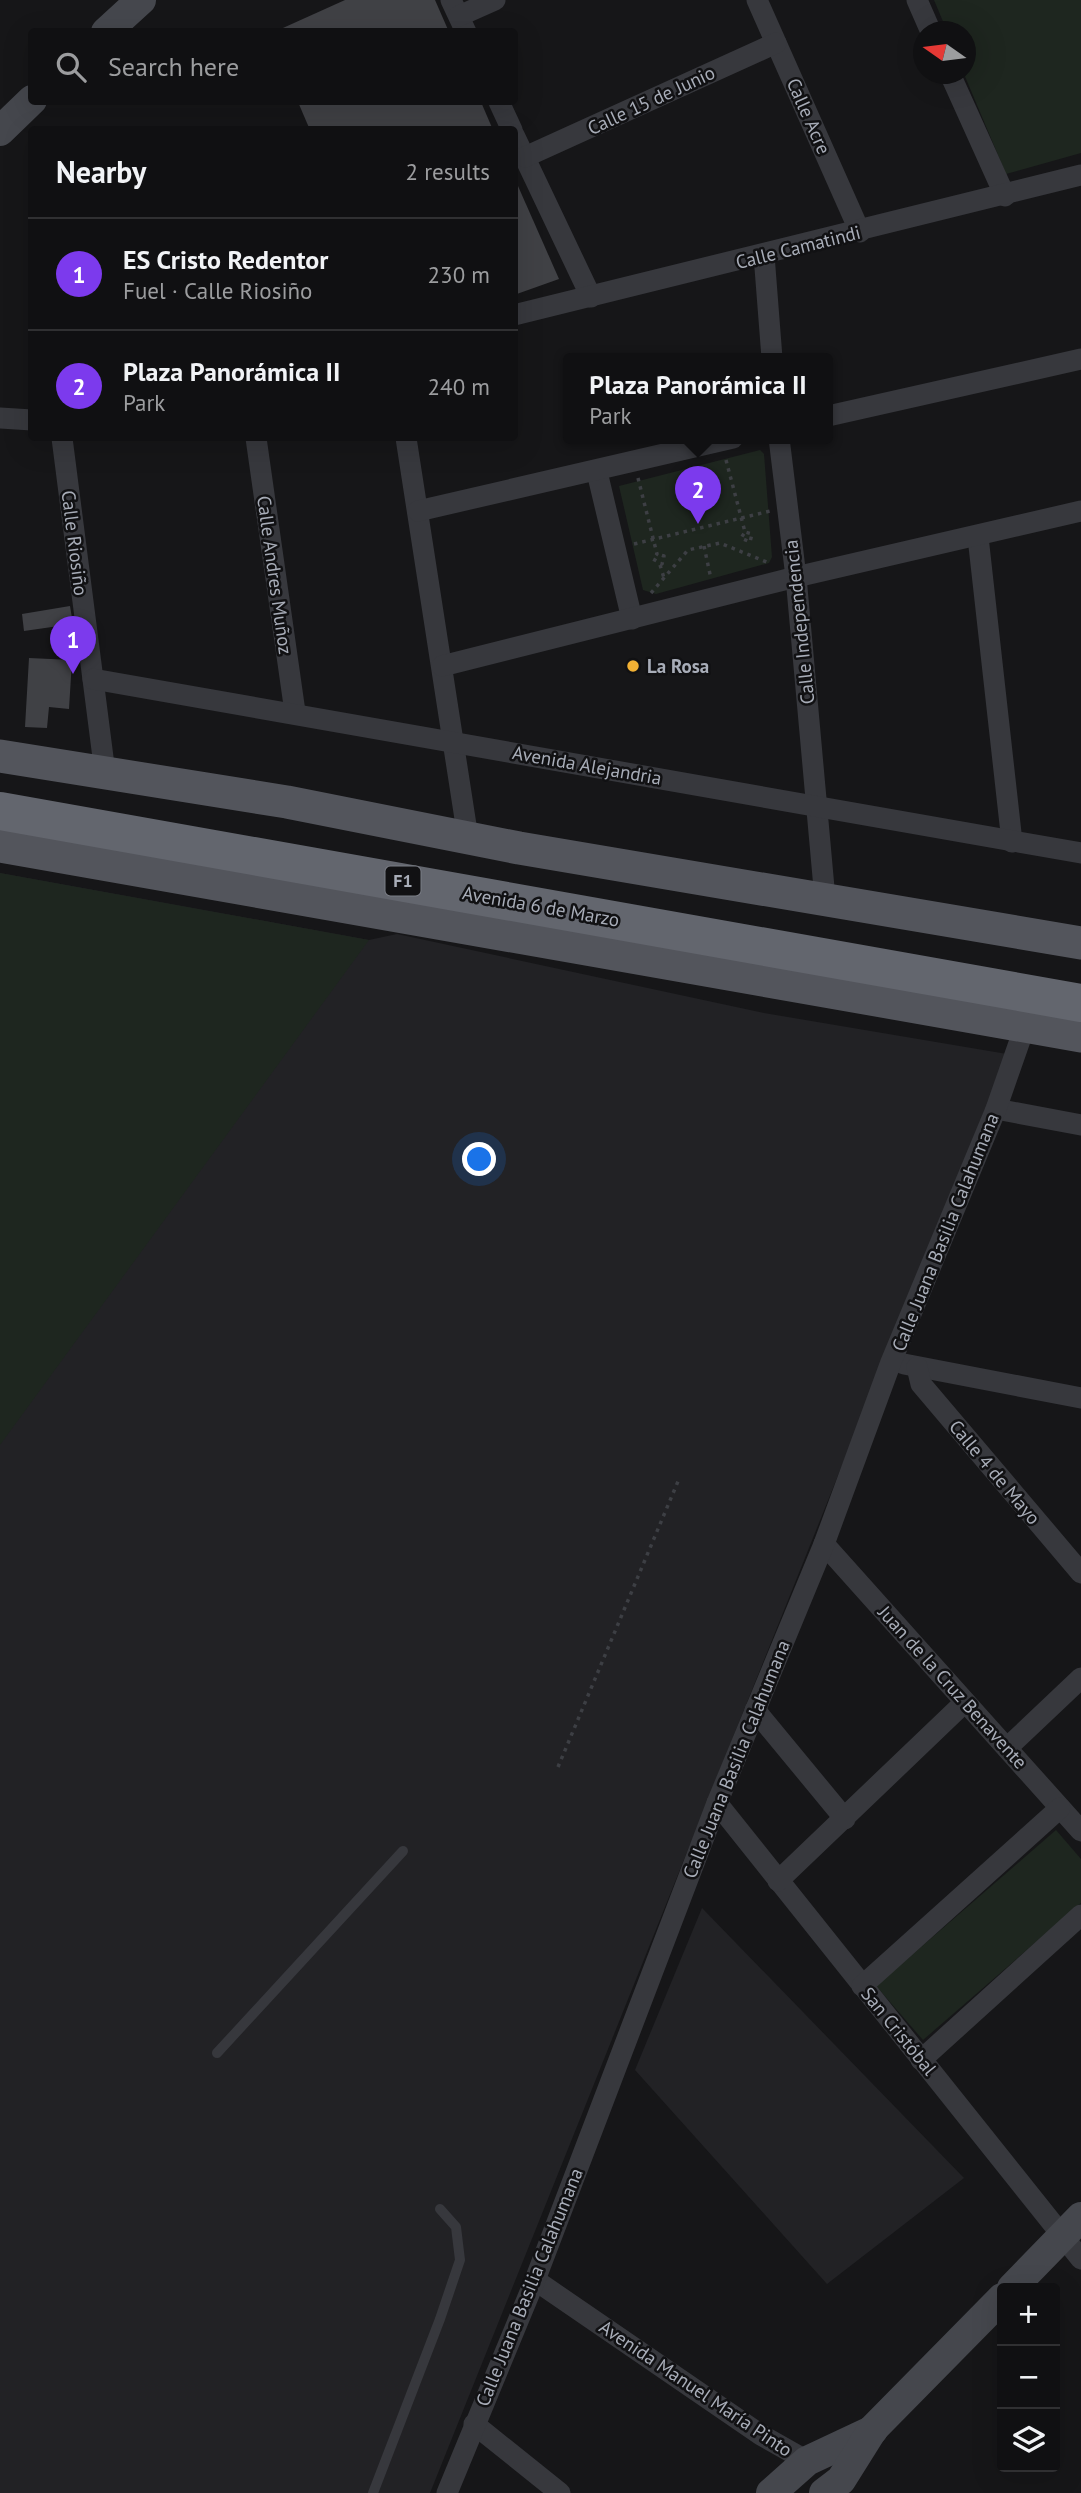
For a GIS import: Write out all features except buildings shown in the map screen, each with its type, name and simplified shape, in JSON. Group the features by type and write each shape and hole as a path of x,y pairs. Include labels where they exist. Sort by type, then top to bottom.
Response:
{"highway":[{"name":"Avenida 6 de Marzo","path":"0,786 1081,977"},
{"name":"Avenida 6 de Marzo","path":"0,811 1081,1003"}],"main road":[{"path":"0,756 287,802 468,838 1081,943"},
{"name":"Avenida 6 de Marzo","path":"0,846 1081,1037"}],"street":[{"path":"110,28 141,0"},
{"path":"459,16 495,0"},
{"name":"Calle Acre","path":"757,0 860,232"},
{"path":"917,0 926,21"},
{"name":"Calle 15 de Junio","path":"525,157 776,43"},
{"path":"954,84 1005,197"},
{"path":"0,131 28,104"},
{"path":"500,105 510,126"},
{"path":"518,143 591,297"},
{"name":"Calle Camatindi","path":"518,314 1005,197 1081,175"},
{"path":"764,255 772,353"},
{"path":"833,415 1081,359"},
{"path":"0,418 28,420"},
{"name":"Calle Riosiño","path":"62,441 105,773"},
{"name":"Calle Andres Muñoz","path":"256,441 295,712"},
{"path":"406,441 468,838"},
{"name":"Calle Independencia","path":"780,444 796,577 825,899"},
{"path":"418,511 729,446"},
{"path":"597,472 632,619"},
{"path":"442,666 796,577 1081,511"},
{"path":"978,537 1012,842"},
{"name":"Avenida Alejandria","path":"93,679 295,712 1081,853"},
{"name":"Calle Juana Basilia Calahumana","path":"447,2493 535,2280 717,1803 824,1544 891,1362 996,1109 1025,1026"},
{"path":"996,1109 1081,1125"},
{"path":"891,1362 1081,1398"},
{"name":"Calle 4 de Mayo","path":"917,1367 921,1384 1081,1573"},
{"name":"Juan de la Cruz Benavente","path":"824,1544 1081,1831"},
{"path":"1007,1748 1081,1678"},
{"path":"778,1881 965,1702"},
{"path":"755,1710 845,1819"},
{"name":"San Cristóbal","path":"717,1803 921,2060 1075,2237"},
{"path":"862,1986 1060,1808"},
{"path":"921,2060 1081,1915"},
{"path":"1018,2283 1075,2237"},
{"name":"Avenida Manuel María Pinto","path":"535,2280 761,2435 807,2461 841,2489"},
{"path":"841,2489 873,2429 997,2303"},
{"path":"474,2424 560,2493"},
{"path":"771,2493 807,2461 873,2429"}],"lane":[{"path":"216,2053 403,1851"},
{"path":"373,2493 460,2260 456,2227 440,2209"}],"path":[{"path":"729,446 745,532 741,538 748,543 751,556"},
{"path":"629,477 650,472"},
{"path":"637,475 657,554 665,558 660,565"},
{"path":"771,499 774,523"},
{"path":"629,546 772,510"},
{"path":"745,532 753,536 748,543"},
{"path":"653,599 647,598 688,550 720,543 774,565"},
{"path":"704,546 712,584"},
{"path":"657,554 653,559 660,565 664,578"},
{"path":"767,570 777,560"},
{"path":"558,1767 679,1479"}],"shaded area":[{"path":"934,0 1081,0 1081,153 1006,174 968,84 976,84 976,21 943,21"},
{"path":"760,450 764,454 772,557 769,563 656,594 643,590 619,486"},
{"path":"0,873 369,940 397,934 764,1013 1007,1054 430,2493 0,2493"},
{"path":"0,873 369,940 0,1445"},
{"path":"1056,1830 1081,1859 1081,1903 923,2040 876,1986"},
{"path":"702,1908 964,2178 827,2284 635,2070"}],"place":[{"name":"Plaza Panorámica II","path":"698,524"},
{"name":"La Rosa","path":"633,666"},
{"name":"ES Cristo Redentor","path":"73,674"}]}
